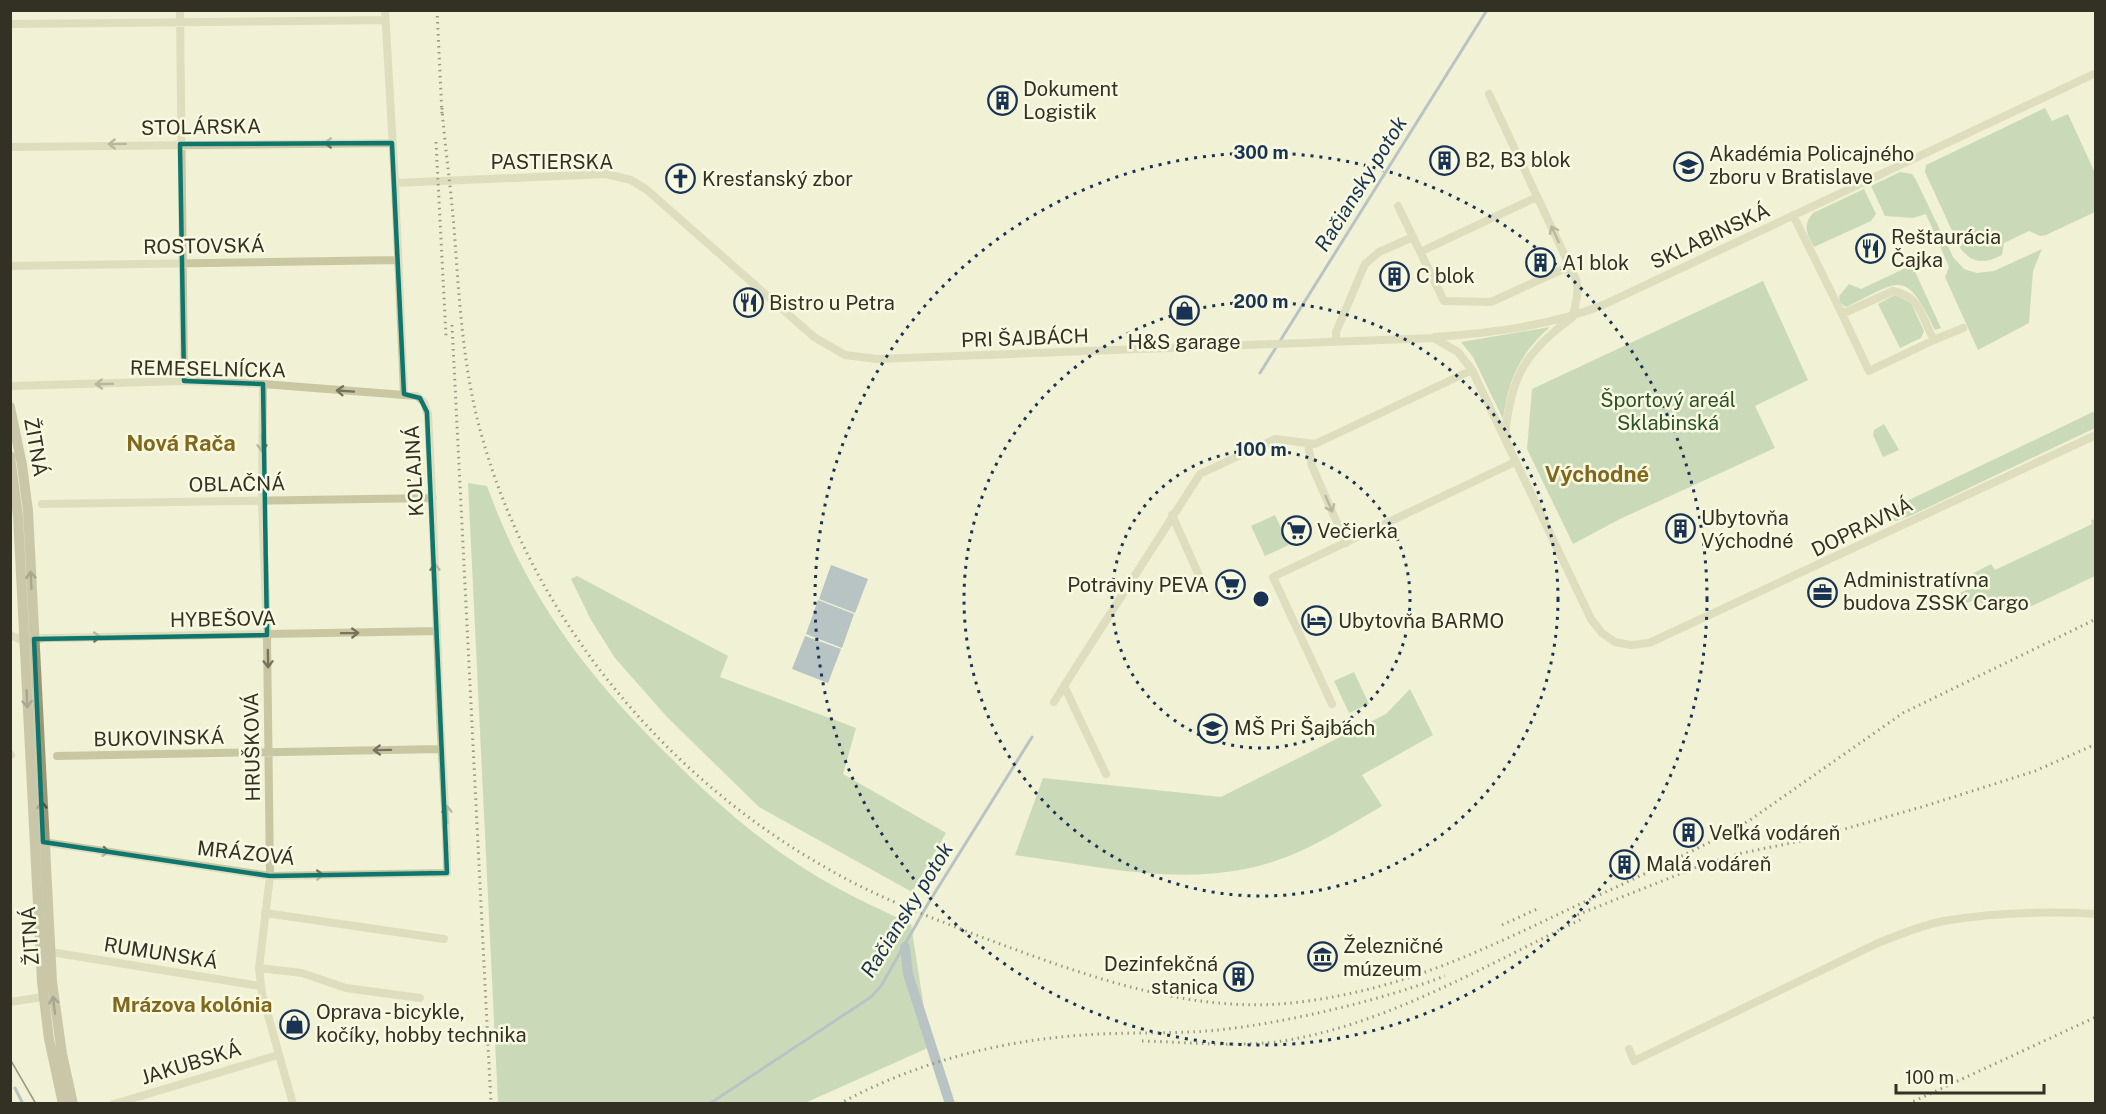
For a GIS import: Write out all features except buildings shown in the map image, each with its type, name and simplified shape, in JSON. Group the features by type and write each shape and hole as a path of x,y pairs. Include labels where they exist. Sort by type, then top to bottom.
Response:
{"main road":[{"name":"ŽITNÁ","path":"10,406 27,503 29,640 43,997 63,1104"},
{"name":"ŽITNÁ","path":"10,456 29,640 54,1003 73,1104"}],"street":[{"path":"180,10 184,381"},
{"path":"385,10 404,394"},
{"path":"10,24 385,20"},
{"name":"SKLABINSKÁ","path":"1434,338 1495,332 1574,316 1625,295 2096,73"},
{"path":"1490,94 1578,285 1574,316 1538,344 1523,365 1511,393 1505,439"},
{"name":"STOLÁRSKA","path":"10,147 392,143"},
{"name":"PASTIERSKA","path":"395,183 606,174 631,180"},
{"name":"PRI ŠAJBÁCH","path":"631,180 647,190 814,337 836,351 850,356 878,359 959,357 1260,343 1434,338"},
{"path":"1420,252 1537,197"},
{"path":"1398,206 1442,299 1447,302 1491,302 1561,270 1572,271"},
{"name":"SKLABINSKÁ","path":"1793,215 1869,371 1963,328"},
{"path":"1336,341 1335,332 1365,264 1379,252 1413,237"},
{"name":"ROSTOVSKÁ","path":"10,266 398,260"},
{"path":"1842,314 1893,291 1907,294 1917,303 1934,340"},
{"path":"1332,704 1273,578 1515,462 1472,370 1458,352 1434,338"},
{"path":"1054,702 1200,474 1275,439 1315,444 1472,370"},
{"name":"REMESELNÍCKA","path":"10,386 184,381 404,394"},
{"name":"HRUŠKOVÁ","path":"263,384 262,500 267,635 270,876 259,968 260,986 293,1104"},
{"name":"KOĽAJNÁ","path":"404,394 420,398 427,410 433,498 441,749 447,813 447,873"},
{"name":"DOPRAVNÁ","path":"1515,462 1584,608 1599,629 1610,639 1631,645 1649,644 2096,435"},
{"path":"1308,444 1312,466 1346,543"},
{"name":"OBLAČNÁ","path":"42,504 433,498"},
{"path":"1172,515 1205,590"},
{"name":"HYBEŠOVA","path":"10,635 29,640 437,630"},
{"path":"1064,686 1106,774"},
{"name":"BUKOVINSKÁ","path":"57,756 441,749"},
{"name":"MRÁZOVÁ","path":"43,842 270,876 447,873"},
{"path":"1629,1049 1634,1061 1878,943 1943,921 2063,912 2096,914"},
{"path":"265,913 444,939"},
{"name":"RUMUNSKÁ","path":"57,953 260,986"},
{"path":"259,968 302,973 346,988 420,998"},
{"path":"10,1002 43,997"},
{"name":"JAKUBSKÁ","path":"114,1104 278,1054"}],"highlighted area":[{"path":"392,143 404,394 420,398 427,412 447,873 270,876 43,842 34,639 267,635 263,384 184,381 180,144"}],"green space":[{"path":"2045,108 2052,121 2068,114 2095,173 2095,212 2046,235 2040,236 2029,231 2004,243 2002,255 1990,260 1974,260 1960,248 1925,172 1926,165"},
{"path":"1900,172 1912,174 1916,180 1953,257 1964,269 1977,273 1994,271 2042,249 2033,271 2029,323 1978,350 1945,277 1949,267 1926,214 1913,218 1885,216 1871,186"},
{"path":"1864,189 1876,214 1871,221 1814,247 1807,230 1813,213"},
{"path":"1912,265 1941,328 1935,330 1916,296 1908,288 1900,285 1879,290 1846,307 1840,303 1839,296 1849,284 1861,289"},
{"name":"Športový areál Sklabinská","path":"1763,281 1808,380 1755,406 1775,448 1620,519 1573,544 1527,449 1532,389"},
{"path":"1895,295 1911,303 1924,331 1921,338 1900,348 1878,304"},
{"path":"1550,327 1531,347 1517,368 1508,392 1503,419 1473,357 1461,342"},
{"path":"2095,411 2095,428 1910,516 1896,521 1891,519 1886,511"},
{"path":"1884,424 1899,450 1883,457 1873,435 1874,430"},
{"path":"468,483 487,486 521,565 563,634 613,697 672,759 736,818 787,857 844,892 911,924 930,1047 805,1103 498,1103"},
{"path":"1275,515 1289,545 1265,556 1251,526"},
{"path":"2095,519 2095,576 2032,606 1984,609 1979,599 1953,607 1949,598 1973,587 1968,576 1991,564 1995,570 2092,524 2091,520"},
{"path":"577,576 728,656 720,677 856,728 843,774 946,833 912,892 759,807 667,717 615,658 591,620 571,579"},
{"path":"1354,672 1369,704 1349,713 1334,681"},
{"path":"1410,689 1433,735 1362,775 1382,806 1301,851 1272,862 1240,870 1176,875 1144,873 1015,855 1043,778 1221,797 1386,714"}],"water":[{"path":"831,565 868,579 855,613 819,599"},
{"path":"818,600 854,614 842,648 806,634"},
{"path":"805,636 841,649 828,683 792,669"}],"waterway":[{"name":"Račiansky potok","path":"1260,373 1487,10"},
{"name":"Račiansky potok","path":"709,1104 871,997 881,986 929,902 1032,737"},
{"path":"905,947 908,974 950,1104"},
{"path":"15,1088 23,1104"}],"tram line":[{"path":"10,1059 36,1104"}],"railway":[{"path":"437,10 442,115"},
{"path":"442,108 462,326 468,374 478,422 500,490 529,556 564,619 606,678 654,733 706,783 763,828 823,866 862,887 922,914 1060,966 1179,998 1260,1005 1339,996 1410,977 1478,951 1722,836 1750,820 1903,713 2096,619"},
{"path":"436,142 446,336"},
{"path":"452,325 491,1104"},
{"path":"1572,917 1702,865 1742,853 1806,840 1925,806 2035,771 2096,744"},
{"path":"1502,925 1537,909"},
{"path":"1142,1041 1242,1044 1275,1042 1315,1035 1394,1009 1472,974 1584,918"},
{"path":"839,1104 901,1075 999,1046 1067,1036 1204,1031 1246,1026 1304,1016 1363,1002 1445,976"},
{"path":"1908,1104 2096,1017"}],"place":[{"name":"Dokument Logistik","path":"1002,100"},
{"name":"B2, B3 blok","path":"1444,160"},
{"name":"Akadémia Policajného zboru v Bratislave","path":"1688,166"},
{"name":"Kresťanský zbor","path":"681,179"},
{"name":"Reštaurácia Čajka","path":"1870,248"},
{"name":"A1 blok","path":"1541,263"},
{"name":"C blok","path":"1395,276"},
{"name":"Bistro u Petra","path":"748,303"},
{"name":"H&S garage","path":"1184,311"},
{"name":"Ubytovňa Východné","path":"1680,529"},
{"name":"Večierka","path":"1296,531"},
{"name":"Potraviny PEVA","path":"1230,585"},
{"name":"Administratívna budova ZSSK Cargo","path":"1822,592"},
{"name":"Ubytovňa BARMO","path":"1317,621"},
{"name":"MŠ Pri Šajbách","path":"1213,728"},
{"name":"Veľká vodáreň","path":"1688,833"},
{"name":"Malá vodáreň","path":"1625,864"},
{"name":"Železničné múzeum","path":"1322,957"},
{"name":"Dezinfekčná stanica","path":"1239,976"},
{"name":"Oprava - bicykle, kočíky, hobby technika","path":"295,1024"}],"district":[{"name":"Nová Rača","path":"181,443"},
{"name":"Východné","path":"1597,474"},
{"name":"Mrázova kolónia","path":"192,1005"}]}
